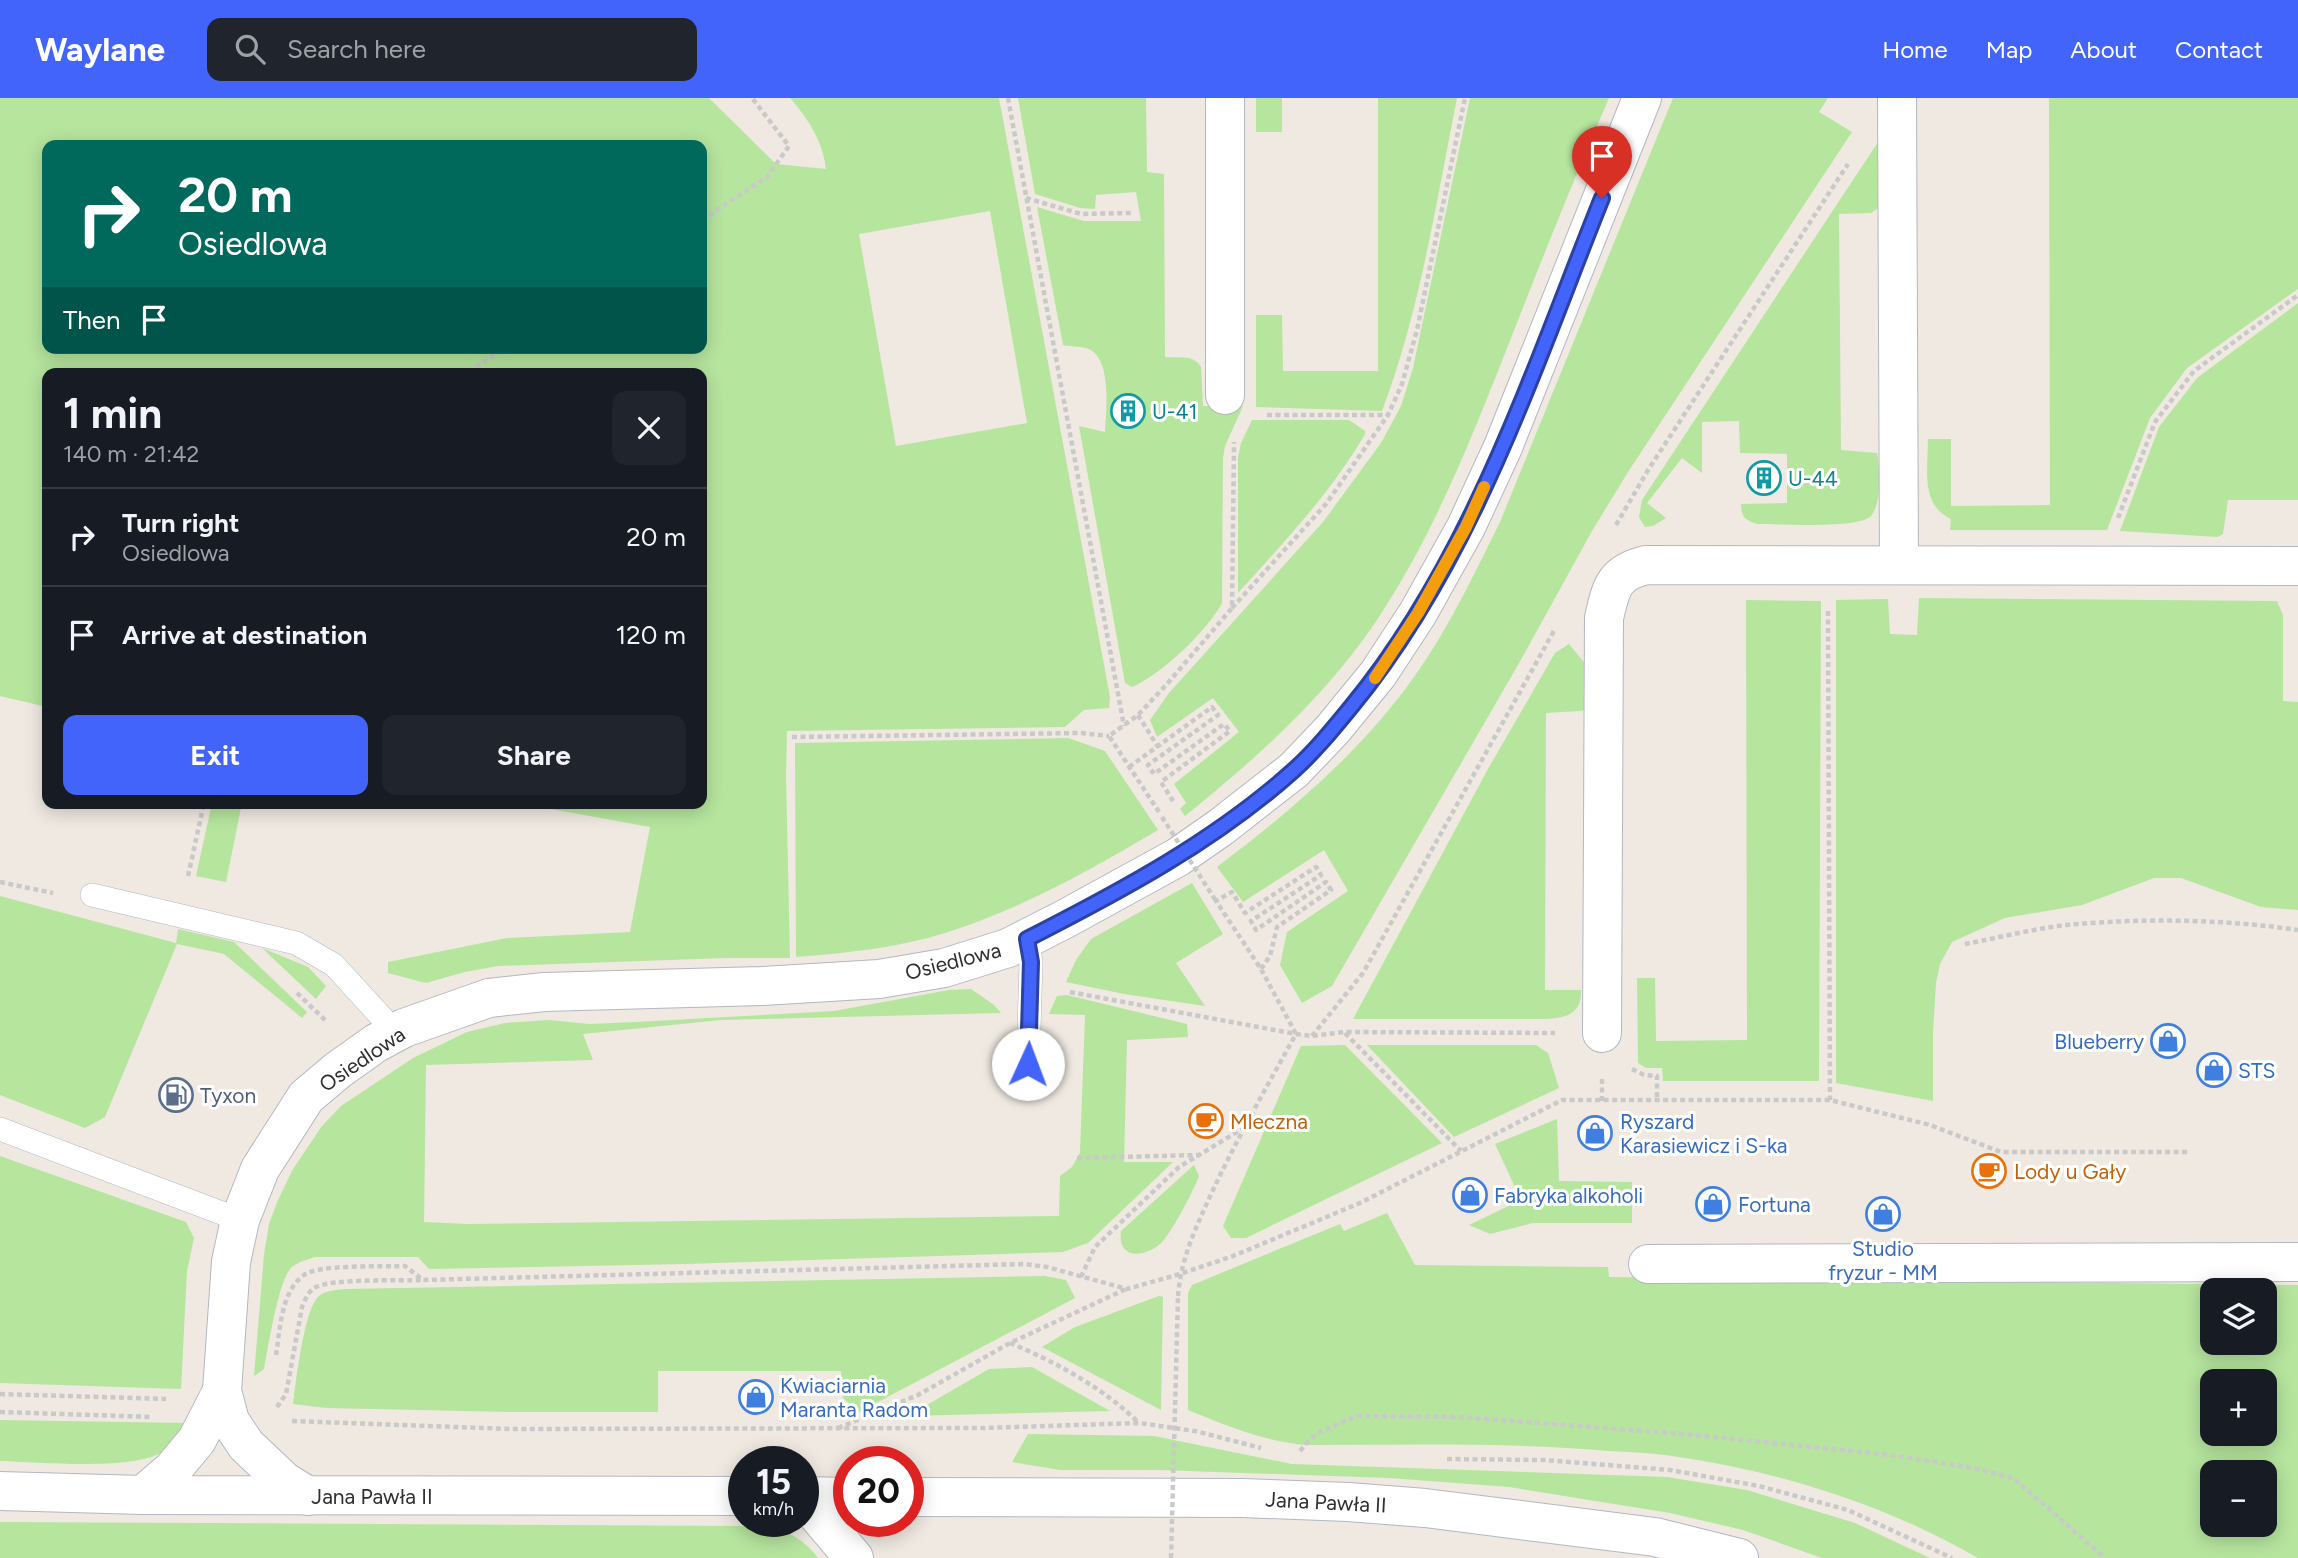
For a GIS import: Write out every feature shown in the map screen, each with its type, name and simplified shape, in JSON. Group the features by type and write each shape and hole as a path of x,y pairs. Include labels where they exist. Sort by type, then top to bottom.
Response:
{"street":[{"path":"1225,98 1241,405"},
{"name":"Osiedlowa","path":"143,1495 180,1461 220,1410 231,1262 240,1220 260,1169 306,1097 376,1043 441,1013 489,998 544,992 762,986 879,979 944,968 1008,948 1167,864 1221,827 1294,770 1334,729 1378,674 1418,613 1466,527 1503,447 1642,98"},
{"path":"1897,98 1899,564"},
{"path":"1602,1033 1604,618 1617,577 1631,568 1646,565 2298,566"},
{"path":"1648,1264 2298,1262"},
{"path":"220,1410 264,1464 308,1496"},
{"name":"Jana Pawła II","path":"0,1491 143,1495 728,1496"},
{"name":"Jana Pawła II","path":"924,1497 1242,1498 1387,1505 1655,1536 1739,1558"},
{"path":"819,1520 839,1549"}],"lane":[{"path":"92,895 288,939 334,965 396,1033"},
{"path":"1027,939 1031,962 1028,1064"},
{"path":"0,1129 240,1220"}],"path":[{"path":"707,217 767,177 789,146 752,98"},
{"path":"1008,98 1124,726"},
{"path":"792,737 1082,733 1109,736 1138,715 1326,504 1388,415 1402,384 1417,330 1465,98"},
{"path":"1026,198 1081,214 1132,213"},
{"path":"2099,565 2155,422 2194,371 2298,295"},
{"path":"476,368 497,354"},
{"path":"1241,405 1388,415"},
{"path":"1232,608 1233,445 1236,435"},
{"path":"1828,606 1830,1100"},
{"path":"1129,767 1212,707 1218,715 1148,765 1154,774 1224,724 1230,731 1161,782 1177,806"},
{"path":"1138,715 1160,745"},
{"path":"1109,736 1261,970 1296,1034"},
{"path":"186,888 203,809"},
{"path":"1216,901 1232,892 1245,913 1316,867 1321,875 1251,921 1256,930 1326,882 1331,890 1277,927 1270,956 1261,970"},
{"path":"1965,944 2063,926 2135,921 2245,922 2298,929"},
{"path":"1066,991 1312,1036 1344,1032 1602,1033"},
{"path":"1344,1032 1462,1151"},
{"path":"1171,1558 1180,1274 1188,1244 1243,1128 1296,1034"},
{"path":"1630,1062 1634,1072 1644,1076 1657,1076 1657,1101"},
{"path":"834,1429 918,1395 1010,1343 1127,1289 1233,1256 1360,1203 1562,1100 1830,1100 1930,1125 2001,1152 2189,1152"},
{"path":"1081,1277 1095,1247 1179,1167 1243,1128"},
{"path":"1077,1158 1199,1155"},
{"path":"0,1412 220,1410 262,1418 278,1407 286,1394 302,1307 308,1295 315,1287 331,1283 1024,1264 1047,1267 1127,1289"},
{"path":"275,1360 283,1311 297,1282 305,1273 321,1269 405,1266 423,1280"},
{"path":"1010,1343 1036,1354 1116,1401 1139,1423"},
{"path":"220,1410 266,1393 292,1421 511,1429 983,1428 1139,1423 1195,1432 1271,1450"},
{"path":"0,1394 174,1399"},
{"path":"1308,1457 1296,1457 1310,1439 1356,1416 1460,1417 1530,1422 1882,1454 1968,1467 2013,1478 2105,1558"},
{"path":"1439,1459 1544,1460 1670,1469 1759,1486 1848,1510 1952,1558"}],"green space":[{"path":"0,98 709,98 776,164 826,169 822,149 814,131 790,98 999,98 1110,697 1109,708 1084,710 1065,727 787,731 790,958 498,966 426,983 388,973 388,962 507,938 630,932 650,827 551,809 707,809 707,368 42,368 42,706 0,696","holes":["990,211 1027,423 896,446 859,234"]},
{"path":"1018,98 1146,98 1147,172 1164,174 1165,357 1185,358 1198,363 1201,367 1203,406 1243,406 1225,446 1223,458 1222,603 1183,651 1156,673 1132,687 1125,683 1079,426 1105,432 1105,376 1098,356 1091,350 1063,345 1037,207 1084,221 1141,221 1136,192 1096,195 1095,209 1080,208 1035,194"},
{"path":"1256,98 1282,98 1282,132 1256,132"},
{"path":"1378,98 1457,98 1417,296 1382,411 1256,407 1256,315 1282,315 1283,371 1378,371"},
{"path":"1470,98 1609,98 1468,444 1436,516 1398,586 1357,648 1312,701 1264,749 1185,816 1180,809 1186,803 1174,784 1239,732 1213,698 1157,737 1150,720 1169,693 1323,522 1381,443 1401,406 1413,368"},
{"path":"1673,98 1828,98 1819,112 1852,132 1592,531 1518,665 1332,986 1302,1003 1280,965 1287,932 1348,891 1324,850 1243,902 1217,867 1289,810 1356,747 1412,681 1440,637 1500,522"},
{"path":"2049,98 2298,98 2298,289 2187,368 2150,418 2107,530 1950,530 1951,519 1934,505 1930,495 1927,473 1928,439 1951,439 1951,506 2050,505"},
{"path":"1880,139 1880,207 1871,213 1839,214 1841,450 1877,453 1879,486 1875,510 1864,520 1851,523 1800,525 1758,524 1750,521 1743,515 1741,504 1787,503 1787,454 1740,453 1739,421 1702,422 1702,473 1682,458 1647,503 1666,518 1653,526 1645,527 1639,517 1642,500"},
{"path":"2298,303 2298,500 2228,500 2223,534 2218,537 2120,531 2159,427 2197,378"},
{"path":"1252,420 1349,420 1365,431 1365,434 1322,497 1238,593 1238,457 1241,443"},
{"path":"1919,598 2277,601 2283,615 2283,701 2298,702 2298,910 2261,907 2181,878 2154,878 2082,905 2005,918 1952,942 1940,964 1936,983 1933,1101 1836,1083 1836,600 1888,599 1890,634 1917,635"},
{"path":"1746,600 1821,601 1819,1081 1663,1081 1662,1068 1646,1068 1638,1063 1637,978 1655,978 1656,1041 1747,1040"},
{"path":"1569,644 1588,667 1588,709 1546,713 1545,990 1581,990 1578,1005 1565,1016 1543,1019 1353,1019 1488,769 1555,653"},
{"path":"1068,738 1105,751 1158,830 1054,888 1001,913 945,933 890,946 796,957 795,743"},
{"path":"211,809 241,809 226,882 196,876"},
{"path":"1192,883 1223,934 1176,963 1205,1006 1066,982 1076,960 1091,939"},
{"path":"0,896 176,943 178,929 234,942 307,1012 302,1018 224,954 177,944 105,1117 85,1128 0,1095"},
{"path":"262,948 308,967 326,986 316,999"},
{"path":"971,989 1001,1013 721,1020 583,1034 593,1060 426,1065 424,1222 468,1224 1059,1216 1060,1176 1072,1167 1080,1153 1085,1015 1049,1014 1057,996 1067,995 1187,1024 1188,1037 1127,1040 1124,1162 1173,1162 1088,1243 1063,1252 429,1269 418,1257 315,1257 290,1269 281,1288 264,1369 254,1376 269,1224 293,1169 322,1126 341,1106 413,1058 467,1032 505,1023 549,1020 589,1024 834,1011 949,990"},
{"path":"1345,1045 1442,1143 1246,1238 1231,1238 1223,1226 1301,1046"},
{"path":"1367,1045 1536,1045 1548,1053 1559,1088 1454,1137"},
{"path":"1557,1119 1559,1181 1632,1182 1632,1223 1533,1223 1490,1234 1469,1225 1521,1200 1495,1144"},
{"path":"0,1156 186,1222 194,1238 187,1271 181,1389 0,1383"},
{"path":"1194,1165 1199,1176 1182,1211 1161,1243 1147,1252 1134,1254 1123,1247 1121,1231"},
{"path":"1387,1213 1415,1265 1608,1267 1609,1277 2200,1284 2200,1355 2277,1355 2277,1285 2298,1285 2298,1558 1978,1558 1906,1521 1830,1492 1712,1462 1648,1453 1533,1446 1305,1445 1260,1436 1188,1410 1188,1293 1192,1285 1340,1224 1344,1231"},
{"path":"1045,1276 1066,1280 1075,1298 859,1412 843,1398 841,1371 658,1371 658,1412 326,1408 293,1404 309,1315 319,1296 332,1291"},
{"path":"1159,1296 1163,1297 1161,1410 1042,1347 1075,1327"},
{"path":"1032,1367 1110,1411 908,1416 989,1369"},
{"path":"0,1420 187,1423 169,1446 148,1458 129,1462 84,1464 0,1461"},
{"path":"1028,1434 1154,1436 1292,1464 1667,1477 1747,1490 1855,1523 1930,1558 1822,1558 1743,1530 1670,1513 1509,1487 1389,1478 1159,1470 1060,1470 1012,1462"},
{"path":"0,1522 728,1526 728,1537 796,1537 818,1558 0,1558"}],"slow traffic":[{"path":"1375,678 1418,613 1466,527 1484,487"}],"place":[{"name":"U-41","path":"1128,411"},
{"name":"U-44","path":"1764,478"},
{"name":"Blueberry","path":"2168,1041"},
{"name":"STS","path":"2214,1070"},
{"name":"Tyxon","path":"176,1095"},
{"name":"Mleczna","path":"1206,1121"},
{"name":"Ryszard Karasiewicz i S-ka","path":"1595,1133"},
{"name":"Lody u Gały","path":"1989,1171"},
{"name":"Fabryka alkoholi","path":"1470,1195"},
{"name":"Fortuna","path":"1713,1204"},
{"name":"Studio fryzur - MM","path":"1883,1214"},
{"name":"Kwiaciarnia Maranta Radom","path":"756,1397"}],"route":[{"path":"1028,1064 1031,962 1027,939 1156,870 1221,827 1294,770 1334,729 1378,674 1418,613 1466,527 1503,447 1602,198"}]}
